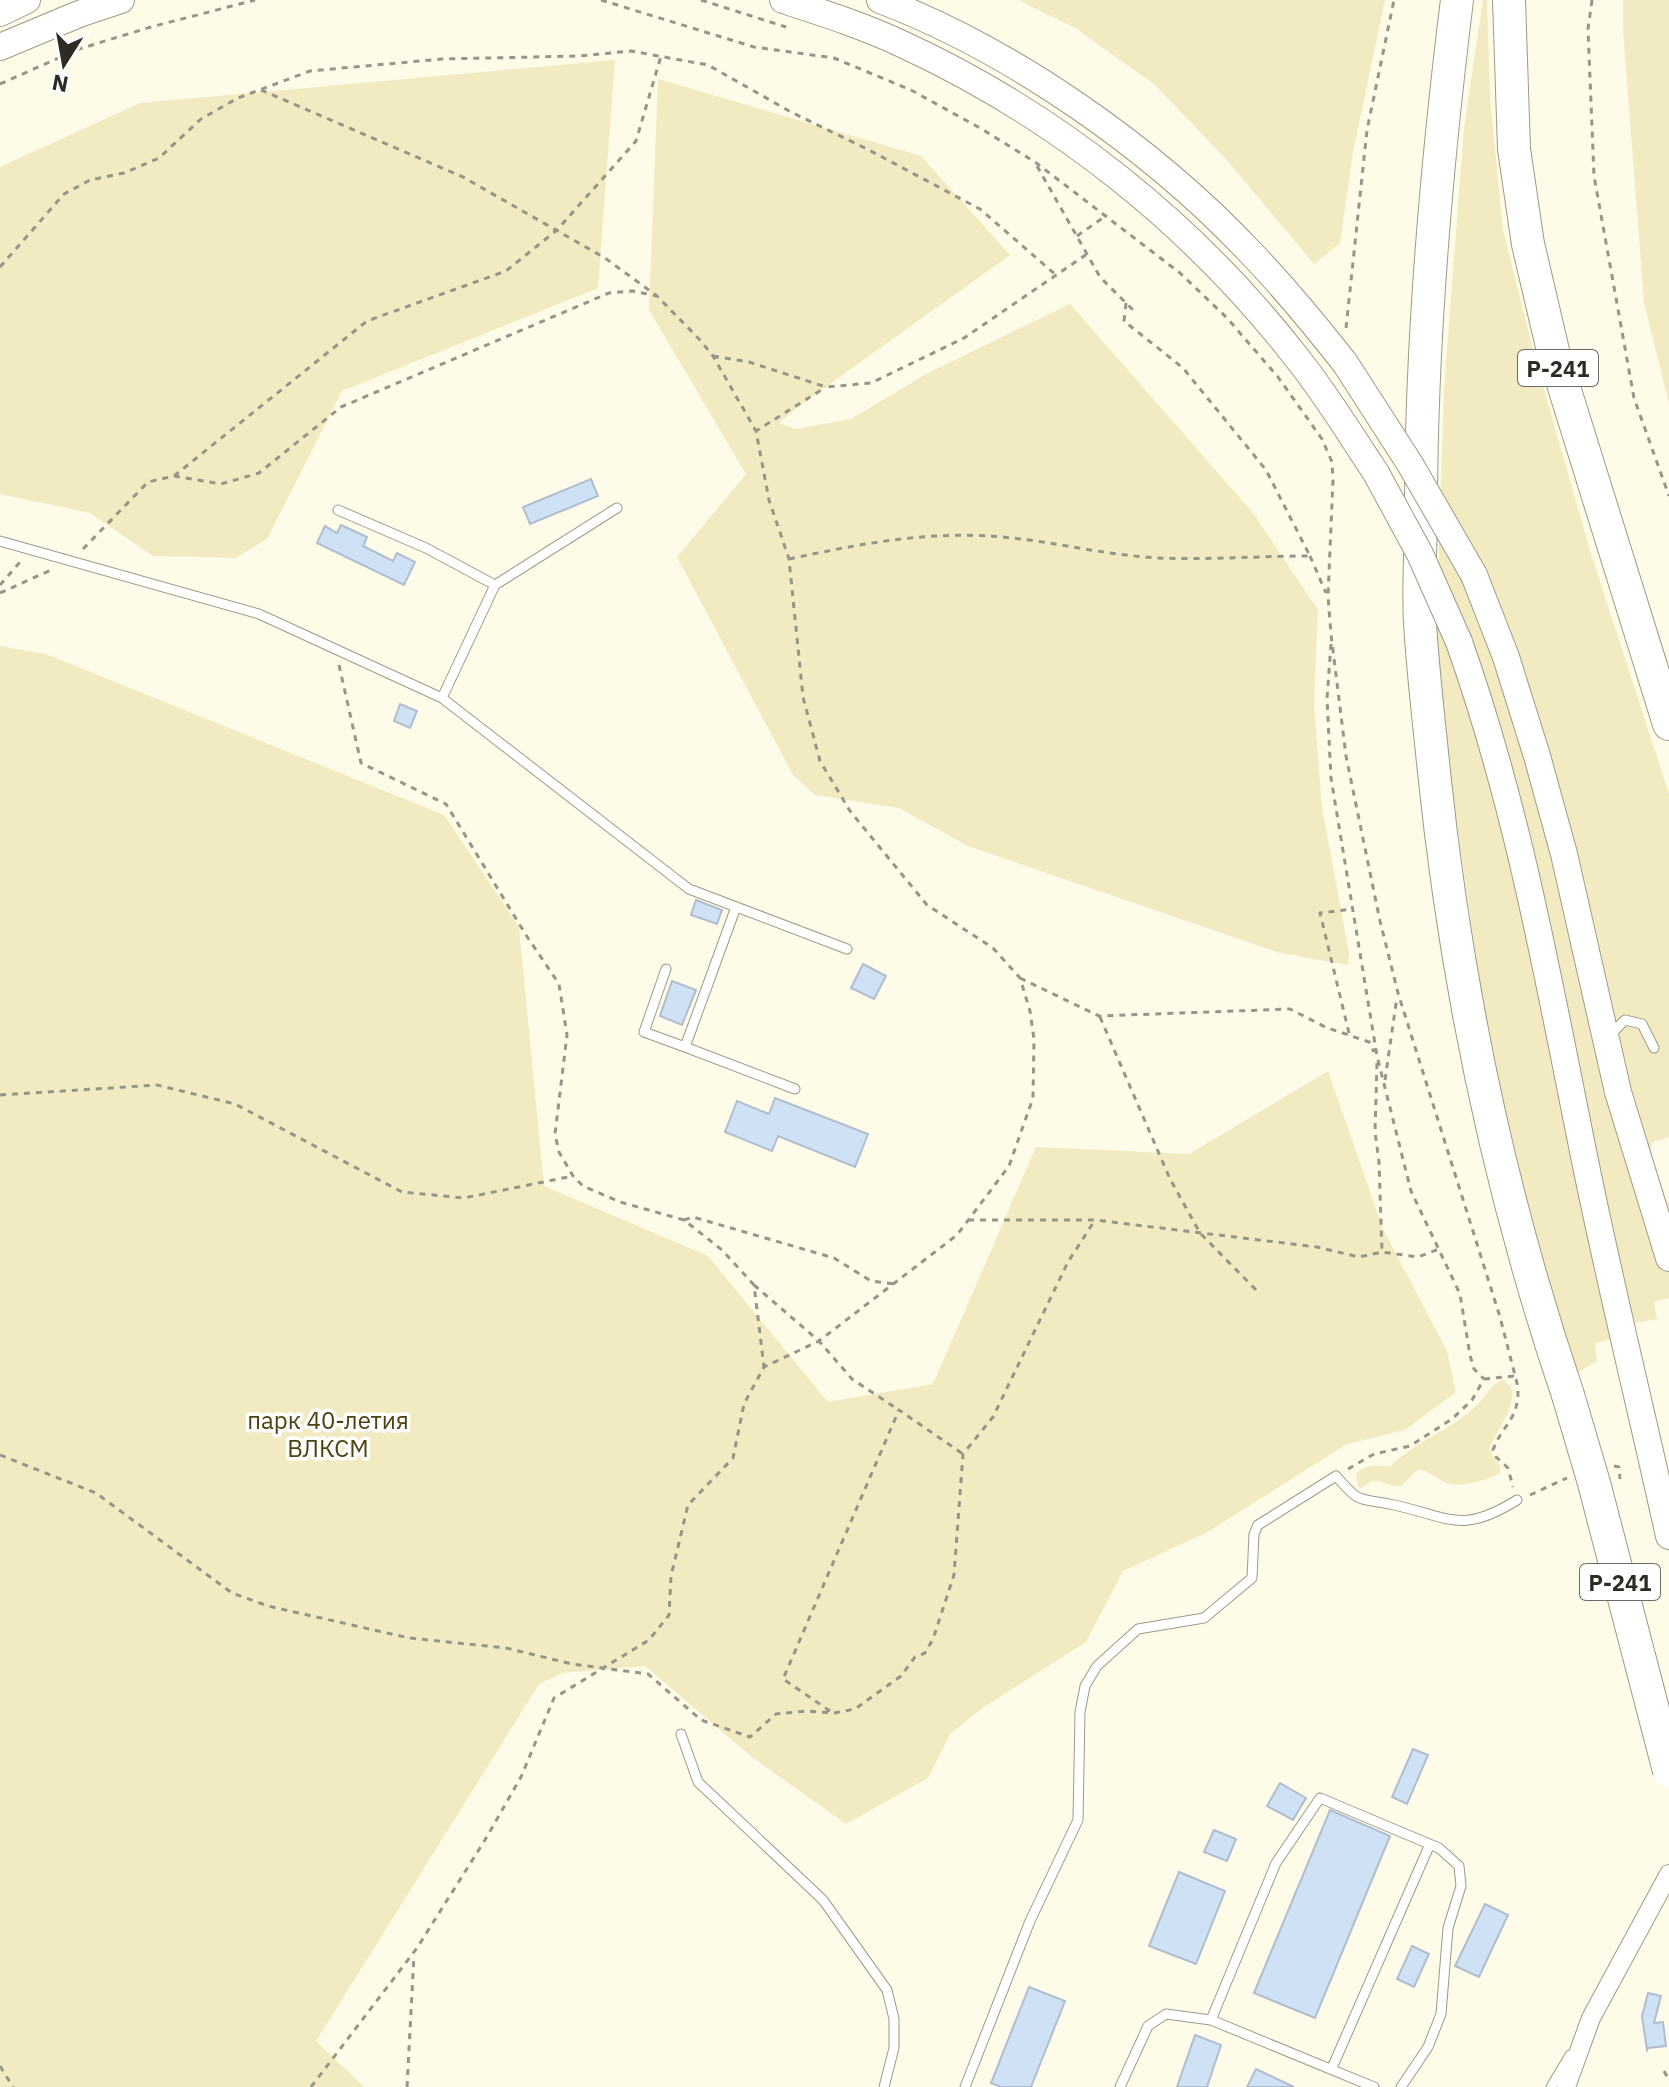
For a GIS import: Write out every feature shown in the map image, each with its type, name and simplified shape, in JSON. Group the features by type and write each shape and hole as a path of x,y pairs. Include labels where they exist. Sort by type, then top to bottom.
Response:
{"highway":[{"name":"Р-241","path":"1457,0 1431,250 1421,438 1420,622 1441,841 1486,1105 1530,1280 1594,1483 1669,1771"},
{"name":"Р-241","path":"1509,0 1514,149 1528,244 1559,370 1669,724"}],"main road":[{"path":"0,13 27,0"},
{"path":"0,47 121,0"},
{"path":"783,0 902,43 1028,114 1106,168 1170,220 1237,287 1298,358 1376,473 1420,554 1459,642 1488,725 1528,877 1581,1144 1669,1536"},
{"path":"880,0 983,48 1070,100 1159,168 1249,250 1345,351 1474,575 1506,657 1564,854 1618,1092 1669,1258"}],"street":[{"path":"1566,2087 1591,2018 1669,1874"}],"lane":[{"path":"442,698 495,585 617,508"},
{"path":"338,510 426,548 495,585"},
{"path":"0,541 259,614 442,698 689,889 847,949"},
{"path":"685,1047 736,907"},
{"path":"666,969 644,1032 795,1089"},
{"path":"1607,1037 1625,1020 1642,1024 1654,1048"},
{"path":"965,2087 1030,1921 1078,1820 1080,1712 1085,1686 1097,1666 1138,1629 1204,1618 1252,1578 1254,1534 1258,1525 1336,1476 1363,1502 1393,1505 1462,1522 1495,1513 1517,1500"},
{"path":"681,1734 698,1782 823,1900 887,1990 894,2019 894,2048 884,2087"},
{"path":"1211,2020 1276,1863 1320,1798 1439,1848 1459,1866 1461,1886 1448,1928 1441,2014 1428,2047 1401,2087"},
{"path":"1332,2068 1430,1844"},
{"path":"1120,2087 1148,2026 1166,2014 1211,2020 1374,2087"},
{"path":"1551,2087 1591,2018"}],"path":[{"path":"0,84 79,49 255,0"},
{"path":"601,0 754,47 834,58 911,90 980,128 1035,162 1180,273 1227,318 1278,377 1322,439 1332,462 1328,596 1346,756 1398,993 1500,1317 1515,1376 1484,1379"},
{"path":"701,0 786,27"},
{"path":"1345,351 1367,130 1394,0"},
{"path":"1592,0 1588,29 1594,176 1634,398 1669,496"},
{"path":"0,267 64,194 90,180 124,173 159,158 201,119 238,98 310,71 442,59 579,56 631,51 708,65 791,112 980,209 1056,275"},
{"path":"174,476 367,321 506,271 557,230 636,141 661,56"},
{"path":"261,89 463,177 605,258 657,296 713,356 756,431 769,500 789,559 803,697 820,761 850,811 927,905 993,948 1020,978 1099,1016 1290,1009 1325,1027 1369,1042 1377,1056 1375,1132 1382,1252"},
{"path":"1035,162 1100,277 1134,311"},
{"path":"1077,236 1107,215"},
{"path":"713,356 749,362 826,387 871,383 964,338 1087,254"},
{"path":"0,593 71,561 148,482 174,476 221,484 259,473 341,407 609,293 633,291 657,296"},
{"path":"1126,303 1124,321 1183,368 1266,470 1328,596"},
{"path":"756,431 826,387"},
{"path":"789,559 931,534 1046,541 1157,558 1310,556"},
{"path":"0,585 30,550"},
{"path":"1331,634 1327,699 1331,778 1377,1056 1411,1191 1460,1294 1474,1369 1484,1379"},
{"path":"336,649 361,763 446,804 559,984 567,1035 555,1134 559,1152 573,1176 583,1186 620,1202 684,1220 722,1250 754,1285 819,1341 852,1379 963,1454"},
{"path":"1349,1033 1320,913 1352,909"},
{"path":"764,1367 819,1341 957,1235 1009,1166 1033,1098 1034,1039 1020,978"},
{"path":"1384,1084 1398,993"},
{"path":"1099,1016 1170,1179 1200,1233 1260,1294"},
{"path":"0,1095 157,1085 235,1104 402,1192 464,1198 573,1176"},
{"path":"684,1220 693,1217 834,1258 871,1281 894,1284"},
{"path":"968,1220 1095,1220 1317,1247 1359,1257 1382,1252 1418,1257 1439,1249"},
{"path":"0,1455 96,1493 232,1593 268,1606 409,1638 506,1648 572,1664 648,1674 701,1720 750,1737 776,1714 806,1711 834,1713 855,1709 901,1676 915,1657 925,1653 933,1639 954,1575 963,1454 993,1417 1068,1262 1095,1220"},
{"path":"311,2087 414,1953 521,1777 554,1698 649,1640 669,1615 671,1576 688,1505 733,1458 744,1404 764,1367 754,1285"},
{"path":"1336,1476 1374,1454 1410,1446 1472,1400 1484,1379"},
{"path":"834,1713 783,1679 899,1410"},
{"path":"407,2087 414,1953"},
{"path":"0,2066 13,2087"},
{"path":"1664,2071 1669,2080"}],"green space":[{"path":"1018,0 1385,0 1353,152 1340,243 1314,264 1225,158 1154,84 1075,28"},
{"path":"1483,0 1487,0 1490,96 1503,230 1535,358 1592,557 1669,794 1669,1137 1653,1142 1650,1156 1655,1184 1669,1202 1669,1298 1654,1302 1657,1319 1632,1324 1633,1334 1595,1343 1597,1361 1574,1375 1540,1256 1495,1065 1479,978 1452,788 1436,641 1444,389 1464,128"},
{"path":"1623,0 1669,0 1669,404 1644,302"},
{"path":"615,60 598,288 342,391 267,539 236,558 153,556 90,513 0,494 0,167 140,103"},
{"path":"658,79 921,156 1010,255 779,423 796,429 851,419 928,373 1070,304 1253,513 1318,610 1314,704 1322,808 1349,953 1348,965 1280,953 968,846 899,808 815,795 793,775 677,557 746,474 649,310"},
{"name":"парк 40-летия ВЛКСМ","path":"0,646 46,654 444,815 519,927 544,1186 708,1256 828,1402 933,1384 1036,1147 1189,1154 1328,1071 1383,1229 1447,1351 1456,1392 1405,1430 1347,1444 1206,1533 1123,1571 1086,1642 984,1707 950,1734 928,1778 846,1824 752,1757 645,1666 562,1673 539,1684 316,2041 364,2087 0,2087"},
{"path":"1502,1380 1510,1386 1511,1403 1489,1450 1500,1466 1500,1473 1454,1485 1419,1469 1401,1486 1373,1481 1362,1488 1358,1487 1356,1474 1360,1470 1372,1466 1390,1467 1409,1450 1465,1415"}],"building":[{"path":"591,479 598,496 530,524 523,507"},
{"path":"341,525 367,537 363,546 393,561 397,553 415,562 404,585 317,543 325,526 337,533"},
{"path":"400,704 417,711 410,728 394,721"},
{"path":"696,900 722,910 717,924 691,915"},
{"path":"863,964 886,976 874,999 851,988"},
{"path":"672,981 696,990 682,1025 660,1016"},
{"path":"775,1098 868,1134 855,1167 778,1136 772,1151 725,1132 737,1101 769,1114"},
{"path":"1413,1749 1428,1755 1407,1804 1392,1797"},
{"path":"1280,1783 1306,1798 1293,1820 1267,1806"},
{"path":"1330,1810 1390,1836 1315,2018 1254,1993"},
{"path":"1214,1830 1236,1839 1227,1861 1204,1852"},
{"path":"1179,1872 1225,1891 1196,1964 1149,1946"},
{"path":"1485,1904 1508,1915 1479,1977 1455,1966"},
{"path":"1412,1946 1429,1954 1414,1987 1397,1979"},
{"path":"1029,1987 1065,2001 1031,2087 1001,2087 991,2083"},
{"path":"1648,1993 1661,1996 1654,2023 1663,2022 1666,2046 1647,2050 1642,2016"},
{"path":"1195,2035 1221,2045 1207,2087 1177,2087"},
{"path":"1256,2069 1294,2087 1247,2087"}]}
